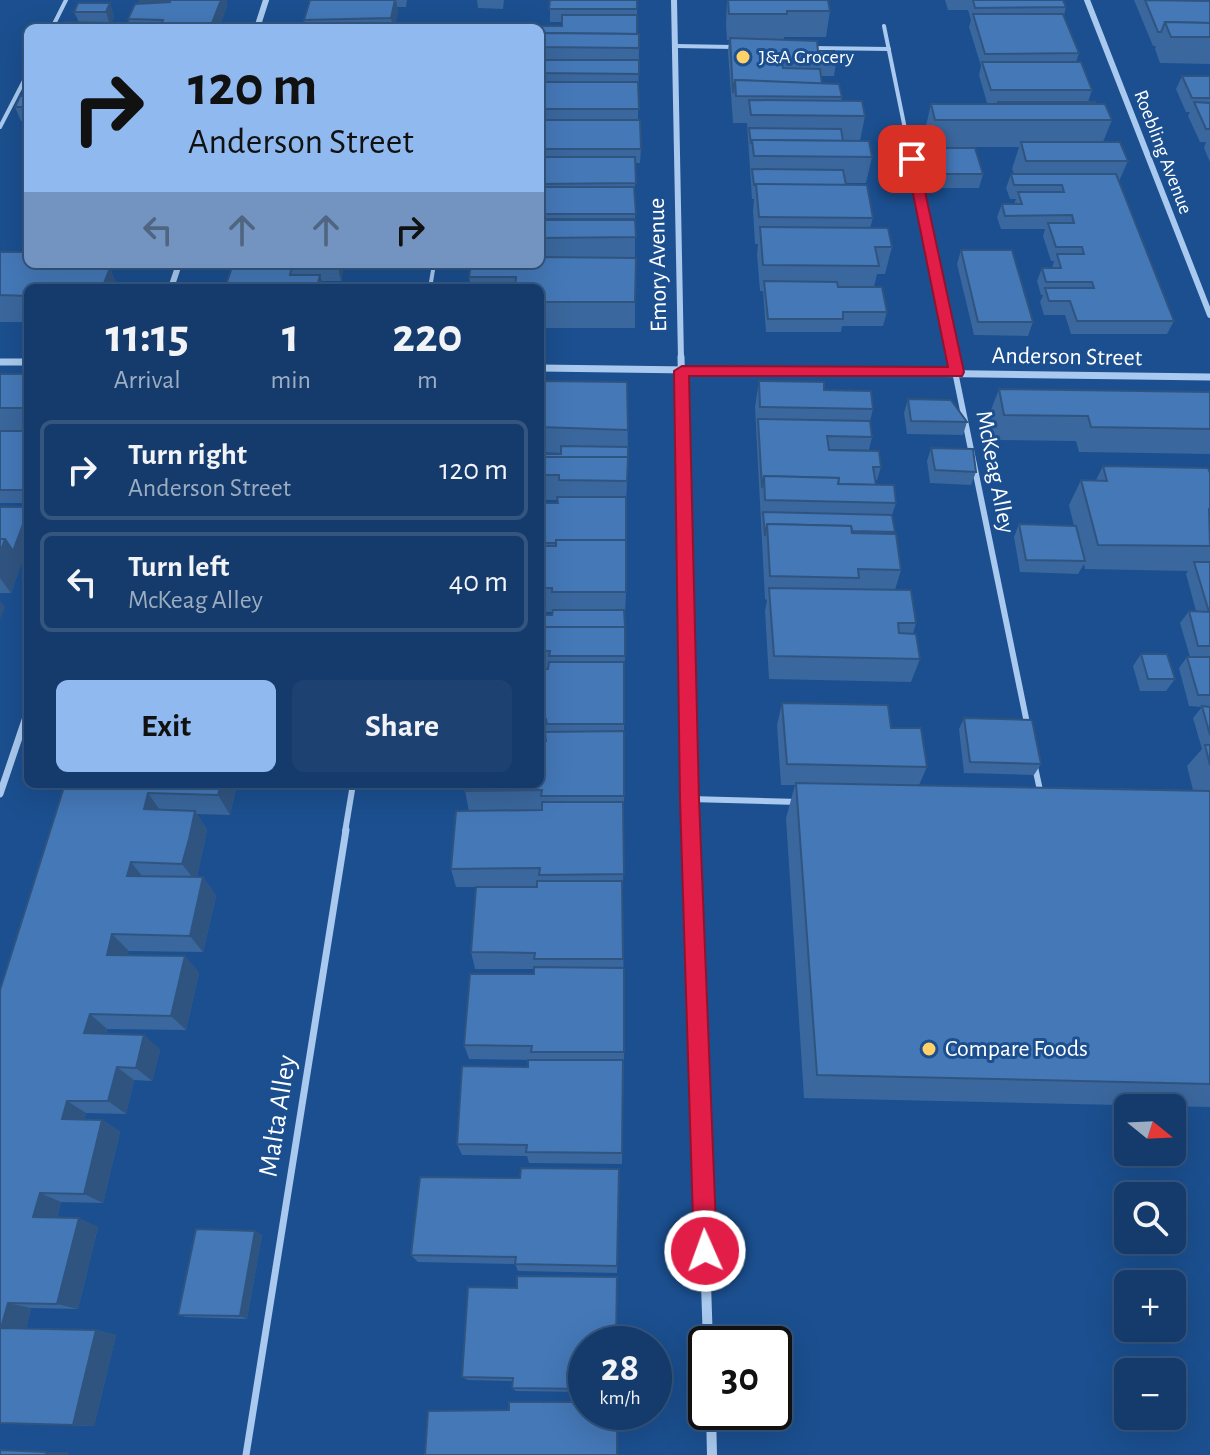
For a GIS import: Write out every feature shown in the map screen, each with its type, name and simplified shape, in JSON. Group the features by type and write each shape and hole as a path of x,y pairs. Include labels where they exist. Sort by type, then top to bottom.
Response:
{"street":[{"path":"258,24 266,0"},
{"name":"Emory Avenue","path":"674,0 690,799 707,1326"},
{"name":"Roebling Avenue","path":"1087,0 1210,315"},
{"path":"0,362 24,362"},
{"name":"Anderson Street","path":"544,368 1210,377"},
{"path":"0,794 24,723"},
{"path":"711,1430 712,1455"}],"lane":[{"path":"54,24 66,0"},
{"name":"McKeag Alley","path":"884,26 1028,731"},
{"path":"676,46 748,47"},
{"path":"811,48 889,49"},
{"path":"0,127 24,81"},
{"path":"1034,762 1044,809"},
{"name":"Malta Alley","path":"246,1455 352,788"},
{"path":"690,799 806,802"}],"building":[{"path":"221,0 212,24 161,24 163,20 128,19 135,4 171,2 139,2"},
{"path":"310,0 395,0 391,18 304,20"},
{"path":"550,0 637,0 637,9 549,9"},
{"path":"728,0 828,0 830,11 729,14"},
{"path":"973,0 1063,0 1066,7 975,8"},
{"path":"1145,0 1210,1 1210,23 1165,22 1161,32 1158,32"},
{"path":"78,3 110,3 106,12 74,12"},
{"path":"973,14 1063,14 1079,53 985,54"},
{"path":"562,15 637,15 637,34 544,33 544,26 562,26"},
{"path":"66,22 106,23 106,24"},
{"path":"1165,22 1210,23 1210,37 1171,37"},
{"path":"544,33 639,34 639,48 544,47"},
{"path":"730,38 817,41 818,51 834,51 836,63 782,62 783,68 820,69 822,84 735,80 733,93"},
{"path":"544,60 639,60 639,74 544,73"},
{"path":"982,62 1081,62 1092,90 991,90"},
{"path":"1182,76 1210,76 1210,98 1192,98"},
{"path":"735,80 839,84 842,97 736,96"},
{"path":"544,82 638,82 639,109 544,109"},
{"path":"20,96 24,96 24,107 15,107"},
{"path":"749,100 862,101 865,116 751,115"},
{"path":"1095,102 1095,104 998,104"},
{"path":"1194,102 1210,103 1210,129 1206,129"},
{"path":"931,104 1105,104 1112,120 935,120"},
{"path":"544,120 640,120 641,149 544,149"},
{"path":"749,128 841,129 843,141 752,140 751,144"},
{"path":"752,140 869,141 872,157 754,156"},
{"path":"1021,142 1120,142 1128,161 1026,161"},
{"path":"938,148 975,148 983,174 944,174"},
{"path":"544,157 635,157 636,183 544,184"},
{"path":"752,169 843,170 846,185 754,185"},
{"path":"1011,174 1116,174 1174,321 1077,321 1070,301 1049,301 1045,288 1094,288 1092,282 1046,282 1042,268 1061,268 1057,254 1084,254 1082,247 1056,247 1048,223 1074,223 1072,215 1005,216 1002,204 1022,204 1018,192 1064,192 1062,185 1014,185"},
{"path":"756,184 867,185 873,218 759,217"},
{"path":"544,187 634,187 636,214 544,214"},
{"path":"544,219 635,219 544,220"},
{"path":"544,220 635,220 636,237 544,238"},
{"path":"760,227 888,228 892,247 875,247 879,266 763,265"},
{"path":"961,250 1012,250 1033,322 978,322"},
{"path":"0,252 24,252 24,268 110,268 104,284 24,284 24,296 0,295"},
{"path":"544,257 636,258 635,302 544,302 544,284 515,284 516,277 469,277 470,268 544,268"},
{"path":"232,268 292,268 290,275 320,275 318,284 226,284"},
{"path":"764,281 837,282 838,287 882,287 887,312 843,312 843,319 768,319"},
{"path":"0,374 24,374 24,408 0,408"},
{"path":"544,381 627,382 628,430 544,427"},
{"path":"759,381 824,382 824,390 871,391 873,409 760,407"},
{"path":"999,389 1210,392 1210,429 1091,427 1088,416 1004,415"},
{"path":"908,399 951,400 967,422 911,421"},
{"path":"758,419 870,421 872,437 827,436 829,450 879,451 881,467 873,467 876,485 838,484 839,478 764,476 762,488"},
{"path":"0,431 24,431 24,490 0,490"},
{"path":"561,446 628,447 628,457 544,457 544,454 561,454"},
{"path":"931,448 973,449 976,472 935,470"},
{"path":"544,457 628,457 627,481 559,480 559,475 544,475"},
{"path":"1103,466 1208,468 1210,546 1098,545 1081,480 1107,481"},
{"path":"764,476 839,478 838,484 894,485 896,503 765,500"},
{"path":"557,497 626,497 626,540 556,540 556,543 544,543 544,503 558,503"},
{"path":"0,507 24,507 24,522 13,551 5,539 0,539"},
{"path":"763,512 892,515 895,532 852,531 851,526 767,524 765,536"},
{"path":"767,524 851,526 852,533 896,534 901,570 858,569 859,578 770,576"},
{"path":"1019,524 1076,526 1085,561 1026,560"},
{"path":"556,540 626,540 626,592 552,592 552,588 544,588 544,546 556,546"},
{"path":"1194,562 1210,562 1210,646 1198,646 1189,611 1209,612"},
{"path":"769,588 911,590 916,623 898,623 899,633 916,634 920,659 774,656"},
{"path":"553,610 624,610 625,627 544,627 544,615 552,615"},
{"path":"544,627 625,627 625,656 549,656 550,651 544,651"},
{"path":"1141,654 1167,654 1175,679 1148,679"},
{"path":"1187,657 1210,657 1210,695 1198,695"},
{"path":"549,662 624,662 624,724 547,724 544,719 544,669 548,669"},
{"path":"782,703 888,705 891,728 921,728 927,767 787,764"},
{"path":"1202,706 1210,707 1210,735"},
{"path":"964,718 1032,720 1041,764 970,762"},
{"path":"624,731 624,796 541,796 542,790 465,791 465,788 544,788 545,732"},
{"path":"1205,745 1210,745 1210,765"},
{"path":"796,783 1210,791 1210,1084 817,1075"},
{"path":"64,788 220,788 218,795 148,793 144,809 195,811 189,839 182,864 131,862 127,876 203,877 190,936 112,934 107,955 185,956 171,1016 90,1014 84,1033 144,1035 136,1068 117,1067 108,1101 67,1101 62,1119 102,1120 84,1194 40,1193 33,1217 79,1218 57,1304 8,1303 1,1328 96,1330 73,1425 0,1423 0,990"},
{"path":"542,802 623,802 624,874 539,875 540,868 451,869 456,811 542,810"},
{"path":"537,881 622,881 623,959 534,959 535,953 471,952 476,887 537,887"},
{"path":"534,967 624,968 624,1052 531,1052 532,1046 464,1045 470,974 534,974"},
{"path":"528,1060 623,1060 622,1153 526,1152 527,1145 457,1144 462,1066 528,1067"},
{"path":"521,1168 619,1169 617,1266 515,1264 516,1257 411,1255 420,1177 520,1178"},
{"path":"196,1229 255,1231 240,1316 178,1315"},
{"path":"517,1276 617,1277 616,1326 568,1326 568,1389 512,1388 513,1378 462,1377 468,1287 517,1288"},
{"path":"509,1402 568,1402 568,1430 617,1430 617,1455 425,1455 428,1411 509,1410"},
{"path":"0,1450 46,1452 46,1455 0,1455"}],"place":[{"name":"J&A Grocery","path":"743,57"},
{"name":"Compare Foods","path":"929,1049"}],"route":[{"path":"705,1251 690,799 682,371 957,372 912,159"}]}
